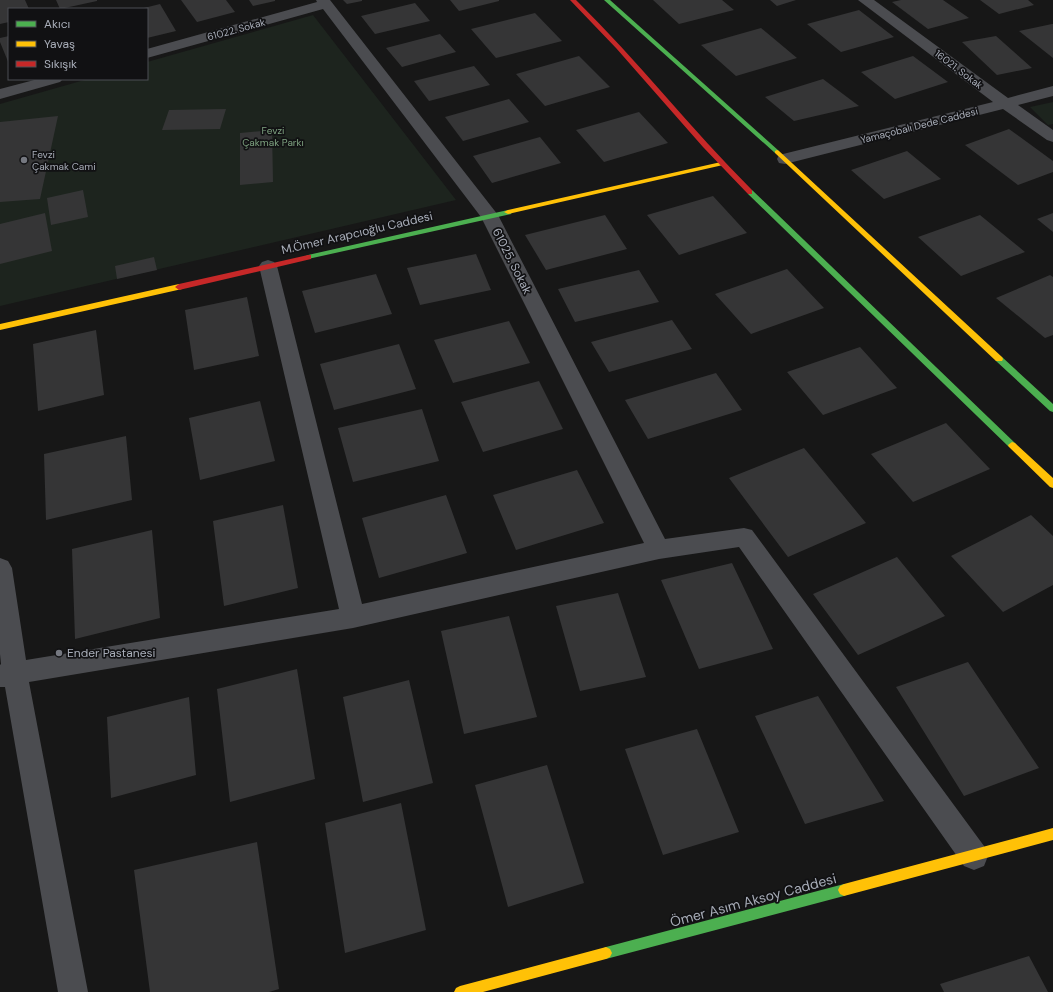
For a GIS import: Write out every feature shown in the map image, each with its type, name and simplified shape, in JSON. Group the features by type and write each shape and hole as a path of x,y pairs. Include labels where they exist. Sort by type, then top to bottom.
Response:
{"main road":[{"path":"573,0 598,24 721,164 1053,484"},
{"path":"607,0 785,159 1053,409"},
{"name":"M.Ömer Arapcıoğlu Caddesi","path":"0,327 489,215 721,164"},
{"name":"Ömer Asım Aksoy Caddesi","path":"460,992 1053,834"}],"street":[{"name":"16021. Sokak","path":"865,0 931,47 1004,103 1053,137"},
{"name":"61022. Sokak","path":"148,54 324,2"},
{"name":"61025. Sokak","path":"324,2 489,215 659,549"},
{"path":"0,94 52,80"},
{"name":"Yamaçobalı Dede Caddesi","path":"785,159 1053,91"},
{"path":"268,266 353,617"},
{"path":"8,674 353,617 659,549 744,537 974,856"},
{"path":"0,568 8,674 73,992"}],"green space":[{"name":"Fevzi Çakmak Parkı","path":"313,15 456,200 0,306 0,104 84,80 148,80 148,62"},
{"path":"1053,102 1053,124 1048,125 1030,107"}],"building":[{"path":"0,0 25,0 29,8 8,8 8,22 0,24"},
{"path":"56,0 97,0 65,8 60,8"},
{"path":"181,0 226,0 235,12 197,22"},
{"path":"249,0 275,0 275,1 253,6"},
{"path":"343,0 362,0 362,1 347,4"},
{"path":"450,0 499,0 499,1 459,11"},
{"path":"653,0 722,0 734,10 679,24"},
{"path":"770,0 796,0 777,6"},
{"path":"901,0 943,0 969,18 928,29 892,2"},
{"path":"980,0 1028,0 1034,5 999,14"},
{"path":"415,3 430,21 375,34 361,16"},
{"path":"160,4 176,31 148,38 148,8 144,8"},
{"path":"859,10 894,37 841,52 807,24"},
{"path":"535,13 562,41 496,58 471,29"},
{"path":"1053,24 1053,58 1019,31"},
{"path":"761,28 797,58 736,76 701,45"},
{"path":"440,34 456,52 402,67 386,48"},
{"path":"8,36 8,62 0,42 0,38"},
{"path":"996,36 1032,68 997,75 962,42"},
{"path":"579,56 610,87 545,106 516,74"},
{"path":"913,56 948,82 895,99 861,72"},
{"path":"474,66 490,85 429,101 414,81"},
{"path":"823,79 859,106 794,121 765,97"},
{"path":"509,99 529,122 463,141 445,117"},
{"path":"226,109 220,129 162,130 169,110"},
{"path":"639,112 668,143 604,162 576,130"},
{"name":"Fevzi Çakmak Cami","path":"58,116 40,199 0,202 0,122"},
{"path":"1009,129 1053,161 1053,172 1018,185 965,145"},
{"path":"272,130 273,182 240,185 240,133"},
{"path":"540,137 561,163 492,183 473,156"},
{"path":"907,151 941,179 884,199 851,170"},
{"path":"83,190 88,217 51,225 47,198"},
{"path":"713,196 747,233 679,255 647,215"},
{"path":"45,213 52,251 0,264 0,224"},
{"path":"1053,213 1053,232 1037,219"},
{"path":"605,215 627,249 546,270 525,235"},
{"path":"980,215 1025,252 961,276 918,237"},
{"path":"476,254 491,290 420,305 407,268"},
{"path":"154,257 157,270 117,279 115,266"},
{"path":"787,269 824,308 751,334 715,294"},
{"path":"639,270 659,302 575,322 558,289"},
{"path":"376,274 392,314 315,333 302,291"},
{"path":"1050,275 1053,277 1053,335 1045,338 996,298"},
{"path":"247,297 259,356 194,370 185,310"},
{"path":"672,320 692,349 609,372 591,342"},
{"path":"509,321 530,363 453,383 434,340"},
{"path":"96,330 104,395 38,411 33,344"},
{"path":"399,344 416,389 334,410 320,364"},
{"path":"860,347 897,388 823,415 787,372"},
{"path":"716,373 742,410 648,439 625,400"},
{"path":"539,381 563,429 483,452 461,402"},
{"path":"260,401 275,461 200,480 189,418"},
{"path":"422,409 439,461 353,482 338,428"},
{"path":"946,423 990,469 913,502 871,454"},
{"path":"126,436 132,500 46,520 44,454"},
{"path":"804,448 866,523 788,557 729,478"},
{"path":"577,470 604,523 516,550 493,495"},
{"path":"446,495 467,553 379,578 362,518"},
{"path":"283,505 298,588 224,606 213,521"},
{"path":"1031,515 1053,536 1053,585 1003,612 951,556"},
{"path":"152,530 160,618 75,639 72,549"},
{"path":"897,557 945,616 858,655 813,594"},
{"path":"732,563 773,649 699,669 661,580"},
{"path":"618,593 646,677 580,691 556,606"},
{"path":"509,616 537,717 464,734 441,631"},
{"path":"968,662 1039,768 964,796 896,687"},
{"path":"297,669 315,779 230,802 217,689"},
{"path":"409,680 433,783 363,802 343,697"},
{"path":"818,696 884,801 805,824 755,716"},
{"path":"189,697 196,775 111,798 107,717"},
{"path":"697,729 739,832 663,855 625,749"},
{"path":"547,765 584,883 508,907 475,785"},
{"path":"401,803 426,930 345,953 325,823"},
{"path":"257,842 279,989 269,992 150,992 134,870"},
{"path":"1029,956 1048,992 944,992 940,984"}],"traffic: fast":[{"path":"607,0 777,152"},
{"path":"750,192 1012,445"},
{"path":"308,257 508,212"},
{"path":"999,359 1053,409"},
{"path":"606,953 844,890"}],"traffic: slow":[{"path":"777,152 999,359"},
{"path":"508,212 721,164"},
{"path":"0,327 179,287"},
{"path":"1012,445 1053,484"},
{"path":"844,890 1053,834"},
{"path":"460,992 606,953"}],"traffic: jam":[{"path":"573,0 619,47 705,145 750,192"},
{"path":"179,287 308,257"}],"place":[{"name":"Fevzi Çakmak Cami","path":"24,160"},
{"name":"Ender Pastanesi","path":"59,653"}]}
